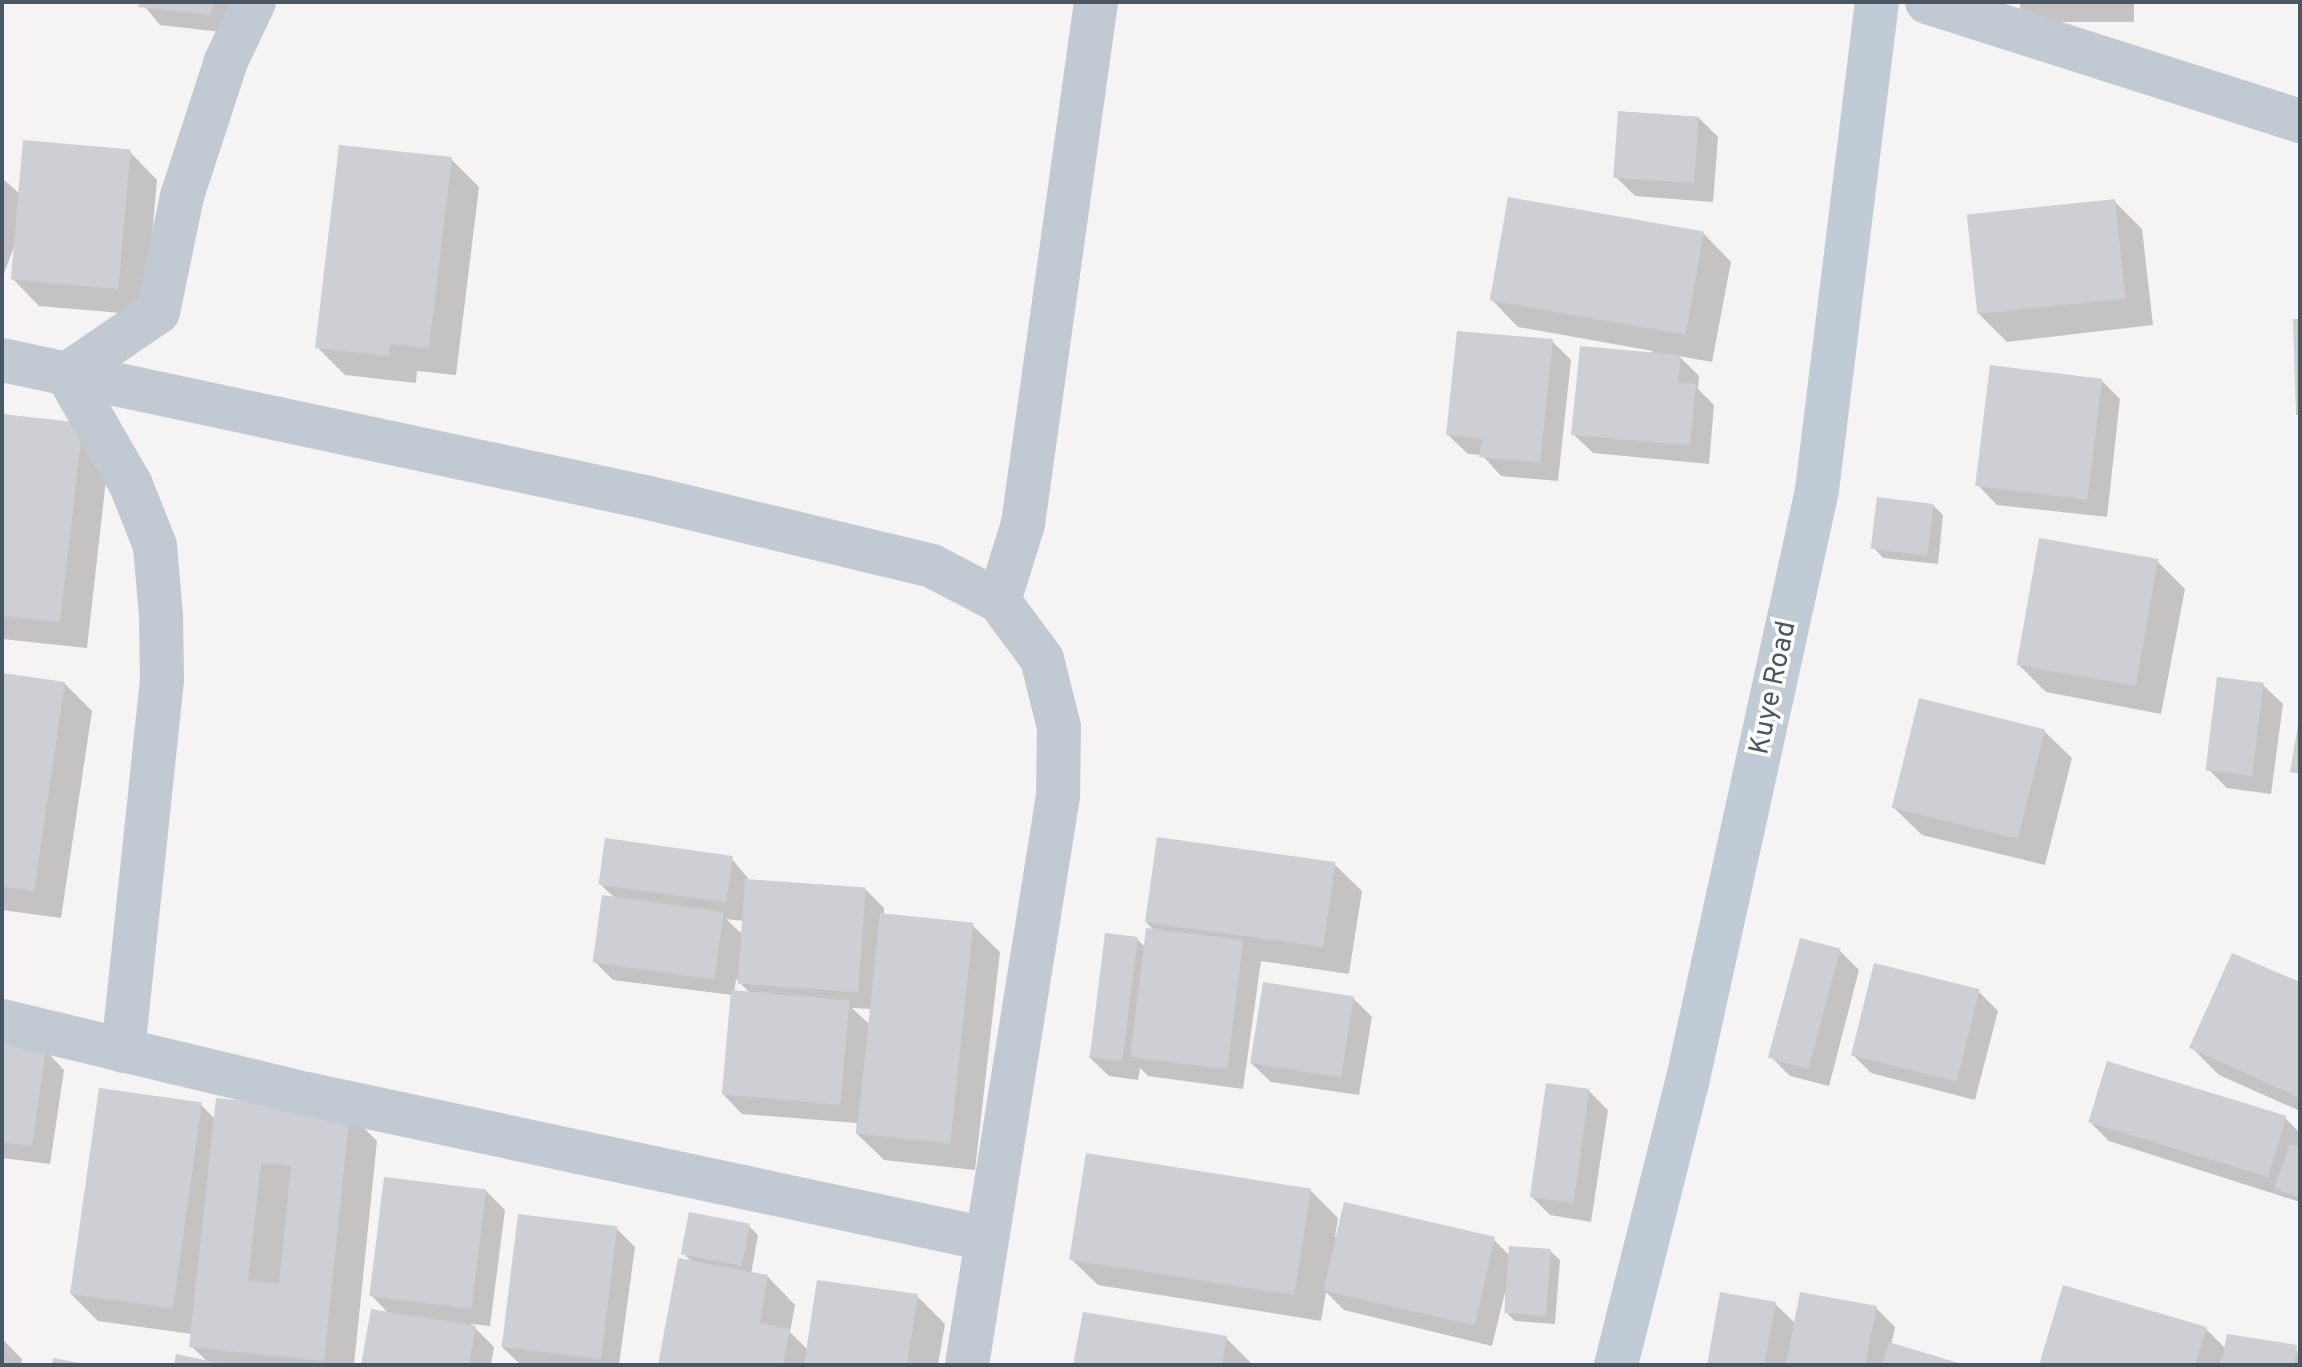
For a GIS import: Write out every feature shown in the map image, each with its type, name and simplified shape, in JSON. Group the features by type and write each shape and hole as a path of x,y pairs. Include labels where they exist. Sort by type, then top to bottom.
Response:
{"street":[{"path":"67,374 158,312 182,196 226,61 254,2"},
{"path":"999,601 1023,524 1096,2"},
{"name":"Kuye Road","path":"1616,1365 1690,1067 1817,490 1877,2"},
{"path":"1927,2 2300,121"},
{"path":"2,360 645,497 932,566 999,601 1042,659 1059,727 1058,796 967,1365"},
{"path":"67,374 131,485 155,546 161,616 162,679 123,1051"},
{"path":"2,1021 123,1051 986,1239"}],"building":[{"path":"139,2 213,2 211,15 138,7"},
{"path":"1618,111 1699,117 1694,183 1613,178"},
{"path":"23,140 131,149 118,289 11,279"},
{"path":"339,145 452,157 429,348 390,344 389,356 315,348"},
{"path":"1508,197 1704,232 1686,335 1490,300"},
{"path":"2115,199 2125,298 1977,314 1967,215"},
{"path":"2293,319 2300,319 2300,415 2296,415"},
{"path":"1457,331 1553,339 1540,463 1479,457 1482,439 1446,435"},
{"path":"1580,346 1681,355 1678,382 1696,384 1690,445 1571,435"},
{"path":"1990,365 2102,379 2087,500 1975,486"},
{"path":"2,414 83,423 60,622 2,616"},
{"path":"1877,497 1934,504 1927,556 1871,549"},
{"path":"2039,538 2158,559 2136,686 2017,665"},
{"path":"2,673 65,682 34,891 2,887"},
{"path":"2217,677 2264,683 2252,776 2206,770"},
{"path":"1919,698 2045,729 2018,839 1892,808"},
{"path":"2300,725 2300,774 2290,772"},
{"path":"1157,837 1335,862 1323,947 1145,922"},
{"path":"605,838 733,856 726,902 598,885"},
{"path":"745,879 866,887 858,992 738,984"},
{"path":"602,895 724,912 714,979 593,962"},
{"path":"880,913 973,923 950,1144 857,1134"},
{"path":"1146,928 1243,940 1227,1069 1130,1057"},
{"path":"1105,933 1138,937 1123,1061 1090,1057"},
{"path":"1800,938 1841,949 1808,1069 1768,1058"},
{"path":"2232,953 2300,982 2300,1098 2189,1048"},
{"path":"1874,963 1980,989 1957,1082 1851,1055"},
{"path":"1263,982 1354,996 1341,1077 1250,1063"},
{"path":"731,990 850,1000 840,1105 722,1095"},
{"path":"2,1043 46,1048 32,1146 2,1142"},
{"path":"2107,1061 2287,1116 2268,1177 2088,1122"},
{"path":"1546,1083 1590,1089 1574,1203 1530,1197"},
{"path":"99,1088 202,1102 173,1308 70,1294"},
{"path":"216,1098 350,1111 324,1361 189,1347","holes":["261,1163 291,1166 279,1284 248,1281"]},
{"path":"2290,1144 2300,1148 2300,1198 2274,1188"},
{"path":"1086,1153 1311,1189 1294,1295 1069,1260"},
{"path":"384,1177 486,1190 472,1309 369,1296"},
{"path":"1344,1202 1495,1237 1475,1326 1324,1291"},
{"path":"689,1212 750,1224 742,1266 681,1254"},
{"path":"518,1214 617,1226 601,1359 502,1347"},
{"path":"1509,1246 1551,1249 1546,1316 1504,1313"},
{"path":"678,1258 768,1275 760,1323 790,1329 783,1365 658,1365"},
{"path":"817,1280 918,1294 907,1365 804,1365"},
{"path":"2063,1285 2207,1327 2195,1365 2039,1365"},
{"path":"1720,1292 1776,1302 1764,1365 1707,1365"},
{"path":"1800,1292 1877,1306 1865,1365 1786,1365"},
{"path":"371,1309 476,1326 469,1365 361,1365"},
{"path":"1083,1312 1227,1336 1222,1365 1073,1365"},
{"path":"2227,1334 2297,1345 2294,1365 2221,1365"},
{"path":"1889,1342 1962,1364 1962,1365 1882,1365"},
{"path":"176,1354 224,1364 224,1365 174,1365"},
{"path":"53,1358 80,1363 52,1365"}]}
